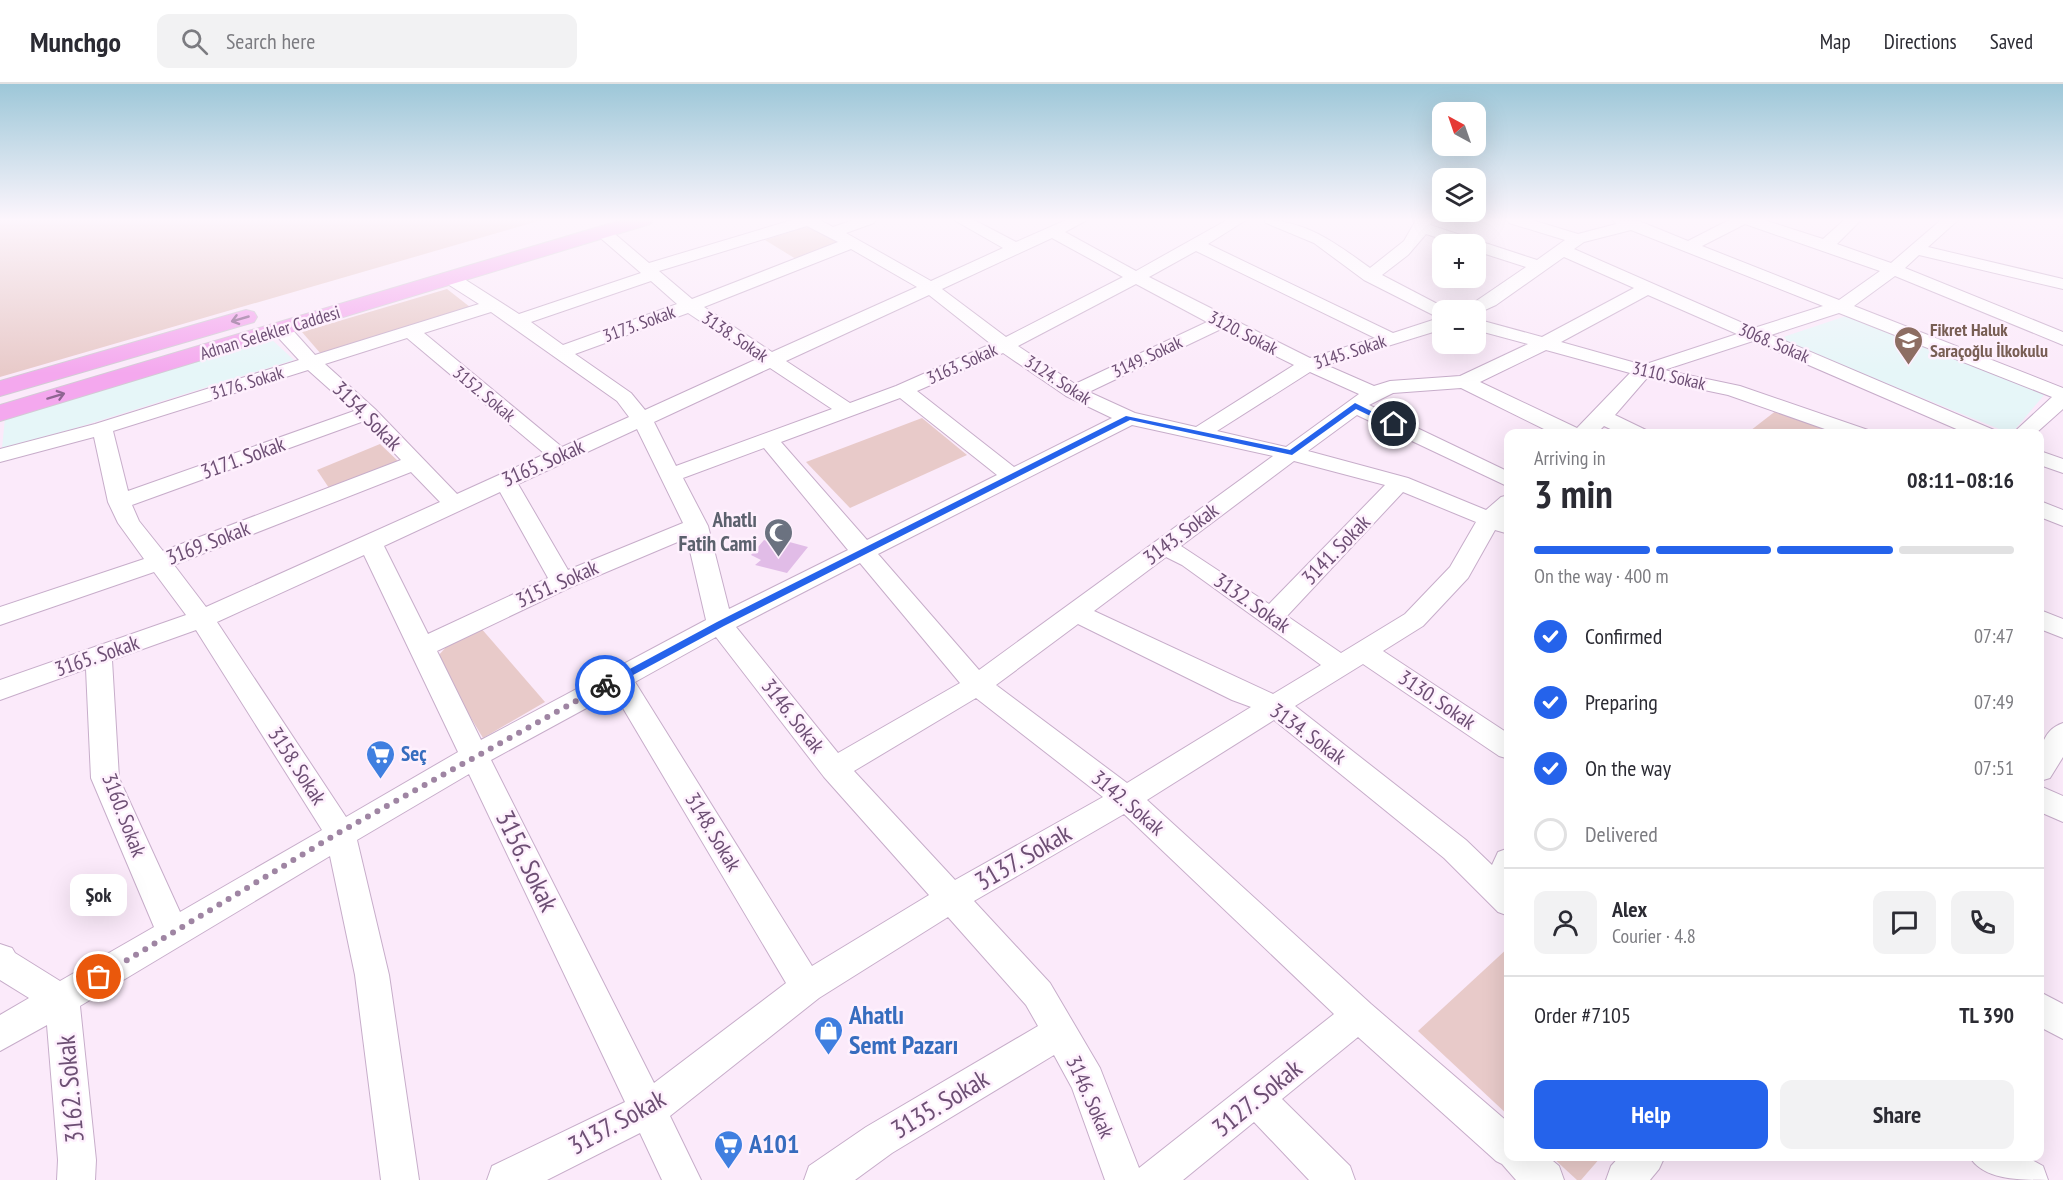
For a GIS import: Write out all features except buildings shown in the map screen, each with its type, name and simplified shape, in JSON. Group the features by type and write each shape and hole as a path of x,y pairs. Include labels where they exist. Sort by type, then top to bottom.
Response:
{"main road":[{"name":"Adnan Selekler Caddesi","path":"0,389 403,271"},
{"name":"Adnan Selekler Caddesi","path":"0,413 477,271"}],"street":[{"name":"3173. Sokak","path":"562,352 779,271"},
{"name":"3124. Sokak","path":"900,271 928,287 1005,345 1073,392 1129,418 1292,452 1503,515"},
{"name":"3165. Sokak","path":"0,690 202,619 559,455 643,421 965,271"},
{"name":"3120. Sokak","path":"1123,271 1308,365 1504,477"},
{"name":"3163. Sokak","path":"672,475 903,390 1005,345 1147,271"},
{"path":"1251,271 1391,339"},
{"path":"1363,271 1432,308"},
{"path":"1370,276 1376,271"},
{"path":"1486,303 1532,271"},
{"name":"3068. Sokak","path":"1609,271 1975,429"},
{"path":"1751,271 2063,397 2028,429"},
{"path":"1589,429 1642,371 1842,306 1891,271"},
{"path":"1902,271 2063,339"},
{"path":"2008,271 2063,284"},
{"path":"517,321 649,272"},
{"name":"3138. Sokak","path":"649,272 690,306 769,361 847,410"},
{"name":"3146. Sokak","path":"452,279 517,321 624,397 643,421 696,526 720,624 834,769 1038,994 1087,1080 1124,1180"},
{"name":"3143. Sokak","path":"834,769 976,685 1077,613 1163,546 1364,399 1390,387 1464,382 1543,344 1647,288"},
{"name":"3176. Sokak","path":"0,456 102,428 492,306"},
{"name":"3149. Sokak","path":"1073,392 1222,322"},
{"name":"3145. Sokak","path":"1202,432 1308,365 1432,326"},
{"name":"3110. Sokak","path":"1486,327 1642,371 1733,390 1833,429"},
{"name":"3154. Sokak","path":"281,330 312,363 368,413 453,503"},
{"name":"3152. Sokak","path":"411,332 559,455"},
{"path":"1464,382 1562,429"},
{"path":"903,390 1013,477"},
{"name":"3171. Sokak","path":"119,502 368,413"},
{"path":"1602,417 1628,429"},
{"path":"0,1034 62,1000 340,832 475,756 720,624 1129,418"},
{"name":"3158. Sokak","path":"102,428 119,502 129,523 202,619 340,832 372,975 400,1180"},
{"name":"3142. Sokak","path":"768,440 976,685 1126,798 1359,1015 1504,1144"},
{"path":"2044,459 2063,467"},
{"name":"3169. Sokak","path":"0,616 160,561 414,463"},
{"path":"505,481 562,581"},
{"name":"3141. Sokak","path":"1271,617 1400,483"},
{"path":"2044,510 2063,519"},
{"name":"3137. Sokak","path":"506,1180 648,1110 807,987 950,899 1126,798 1414,620 1451,580 1503,515"},
{"name":"3151. Sokak","path":"421,648 562,581 696,526"},
{"name":"3156. Sokak","path":"370,542 682,1180"},
{"name":"3132. Sokak","path":"1163,546 1190,560 1271,617 1351,658"},
{"name":"3134. Sokak","path":"1077,613 1242,693 1276,706 1455,849 1503,896"},
{"path":"2044,621 2063,629"},
{"name":"3160. Sokak","path":"99,656 105,778 173,933"},
{"name":"3130. Sokak","path":"1351,658 1504,745"},
{"name":"3148. Sokak","path":"619,678 807,987"},
{"path":"2044,764 2063,734"},
{"path":"2044,800 2063,810"},
{"path":"0,959 3,964 62,1000"},
{"name":"3162. Sokak","path":"62,1000 77,1160 76,1180"},
{"path":"2044,1011 2063,1023"},
{"name":"3127. Sokak","path":"1154,1180 1359,1015"},
{"name":"3135. Sokak","path":"823,1180 879,1140 1060,1032"},
{"path":"1256,1098 1336,1180"},
{"path":"1524,1161 1545,1180"},
{"path":"1625,1180 1642,1161"},
{"path":"1997,1161 2029,1180"}],"shaded area":[{"path":"0,271 365,271 0,377"},
{"path":"447,289 470,307 321,354 302,332"},
{"name":"Fikret Haluk Saraçoğlu İlkokulu","path":"1846,316 2045,394 2015,429 1999,429 1777,339"},
{"path":"269,337 294,360 76,428 2,448 5,418"},
{"path":"1777,410 1825,427 1823,429 1752,429"},
{"path":"922,418 967,455 850,508 806,462"},
{"path":"380,444 398,461 329,488 317,470"},
{"path":"480,627 545,702 483,738 439,665 438,656 447,646"},
{"path":"1504,952 1504,1111 1418,1031"},
{"path":"1556,1161 1598,1161 1581,1180 1577,1180"}],"way so far":[{"path":"99,977 340,832 605,685"}],"place":[{"name":"Fikret Haluk Saraçoğlu İlkokulu","path":"1909,366"},
{"name":"Ahatlı Fatih Cami","path":"778,558"},
{"name":"Seç","path":"380,780"},
{"name":"Şok","path":"99,977"},
{"name":"Ahatlı Semt Pazarı","path":"828,1056"},
{"name":"A101","path":"728,1170"}],"route":[{"path":"605,685 720,624 1129,418 1292,452 1355,406 1394,424"}]}
